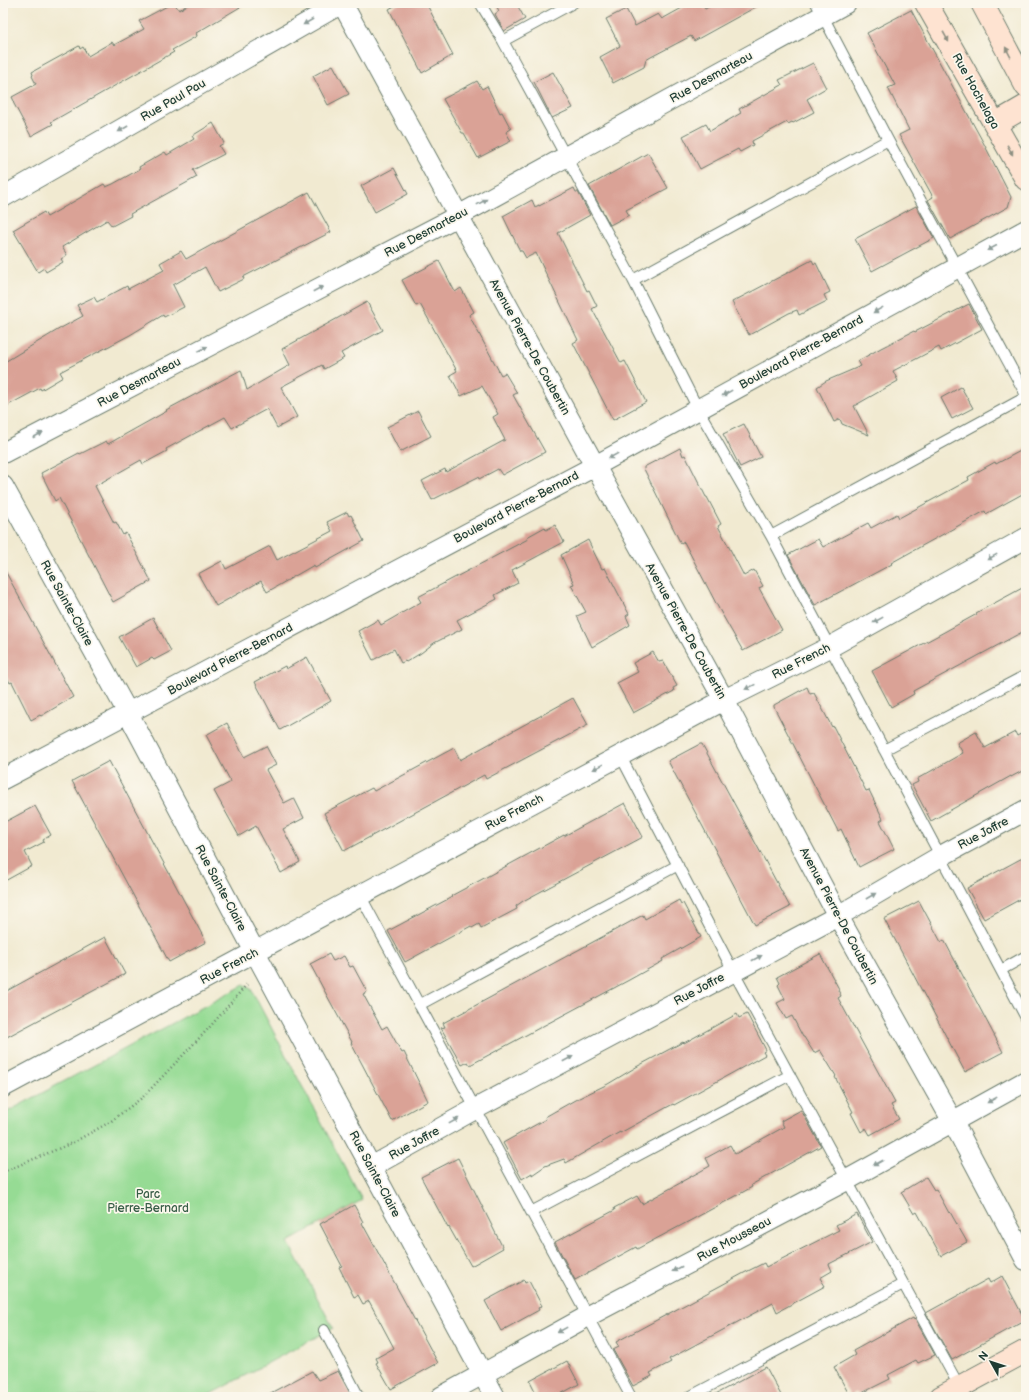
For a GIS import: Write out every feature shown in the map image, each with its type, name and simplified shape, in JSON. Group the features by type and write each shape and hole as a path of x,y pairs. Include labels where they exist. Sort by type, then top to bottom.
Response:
{"main road":[{"name":"Rue Hochelaga","path":"926,3 1026,179"},
{"path":"982,3 1026,86"},
{"path":"994,124 1026,106"},
{"path":"955,1394 1026,1352"}],"street":[{"name":"Rue Paul Pau","path":"3,197 342,3"},
{"name":"Avenue Pierre-De Coubertin","path":"342,3 594,466 724,700 838,916 953,1122 1026,1260"},
{"name":"Rue Desmarteau","path":"3,453 458,216 565,157 820,9 846,3"},
{"name":"Boulevard Pierre-Bernard","path":"3,779 594,466 1026,230"},
{"name":"Rue Sainte-Claire","path":"3,486 128,713 495,1397"},
{"name":"Rue French","path":"3,1087 620,755 724,700 830,647 1026,538"},
{"name":"Rue Joffre","path":"371,1167 475,1109 838,916 940,856 1026,810"},
{"name":"Rue Mousseau","path":"441,1397 588,1316 847,1180 1026,1081"}],"lane":[{"path":"480,3 503,41 633,280 698,409 771,536 1026,1018"},
{"path":"503,41 573,3"},
{"path":"771,536 1026,396 888,140 820,9"},
{"path":"633,280 888,140"},
{"path":"884,750 1026,676"},
{"path":"620,755 733,971 903,1284 955,1394"},
{"path":"419,1005 678,865"},
{"path":"360,895 631,1397"},
{"path":"1001,970 1026,956"},
{"path":"531,1212 790,1075"},
{"path":"689,1397 903,1284"},
{"path":"324,1330 360,1397"}],"path":[{"path":"3,1172 72,1143 110,1122 143,1097 208,1029 248,983"}],"green space":[{"name":"Parc Pierre-Bernard","path":"244,985 251,989 362,1200 288,1242 333,1328 205,1397 3,1397 3,1114"}],"building":[{"path":"173,3 179,10 191,3 247,3 196,33 197,36 172,50 174,52 51,122 53,124 31,136 13,102 12,97 36,84 32,76 32,72 79,46 80,49 83,47 88,56 112,42 114,45 144,29 139,21"},
{"path":"400,3 426,3 453,55 422,73 389,9"},
{"path":"495,3 516,3 525,19 504,31 495,14 499,11"},
{"path":"691,3 701,3 705,9 716,3 763,3 694,41 691,36 651,57 646,60 644,67 613,83 600,57 620,46 606,19 626,9 635,26 658,14 662,19"},
{"path":"911,10 983,142 1011,197 1008,207 950,239 928,200 933,197 899,135 909,130 888,88 895,85 867,33"},
{"path":"813,63 826,88 807,99 814,112 793,123 788,124 787,122 752,141 753,145 740,152 738,149 700,169 683,136 706,124 710,131 741,113 739,109 782,85 779,80"},
{"path":"333,65 349,94 328,105 313,76"},
{"path":"553,72 573,108 552,118 534,82"},
{"path":"477,81 482,89 487,86 500,113 502,112 511,129 506,132 511,141 478,158 443,99"},
{"path":"213,123 224,143 219,146 224,154 193,170 197,177 130,214 131,216 112,226 107,220 62,247 67,255 61,259 63,262 46,272 44,268 38,272 13,230 44,212 47,217 104,184 106,187 113,184 140,169 139,167 165,152 167,155 194,139 192,136"},
{"path":"648,153 668,188 626,210 629,215 610,225 589,186"},
{"path":"394,168 408,194 375,212 361,186"},
{"path":"574,188 576,192 578,192 590,215 558,233 587,291 589,290 597,306 592,309 621,363 625,361 646,402 613,420 573,343 578,340 536,253 526,258 522,251 520,251 503,216 532,200 535,207 539,206"},
{"path":"309,192 331,232 243,277 244,279 218,292 205,267 173,285 184,307 164,317 163,315 130,335 60,372 63,377 41,390 40,388 3,408 3,363 83,316 77,305 94,297 97,302 127,286 128,289 164,270 160,263 181,251 186,259"},
{"path":"916,206 934,238 872,271 855,239"},
{"path":"812,260 814,264 816,263 830,292 824,295 827,301 799,315 797,310 789,313 749,335 732,302"},
{"path":"439,261 455,292 461,288 474,312 469,315 501,375 505,373 517,393 513,395 545,452 502,475 498,469 479,479 478,477 432,500 422,481 445,469 446,472 505,440 493,417 498,414 482,386 461,396 450,375 457,371 420,304 416,306 402,280"},
{"path":"367,302 383,330 341,353 344,358 324,369 322,365 281,387 297,417 277,428 267,409 232,428 225,417 166,449 167,451 143,464 141,460 95,486 114,523 116,522 123,535 126,533 151,581 113,602 59,498 55,501 41,473 106,441 108,444 167,411 166,410 241,370 247,390 290,365 282,349"},
{"path":"969,304 982,329 941,351 939,347 893,371 898,381 854,406 869,435 842,424 840,419 834,422 817,387 826,381 861,366 858,361 881,348"},
{"path":"961,387 973,408 952,419 941,398"},
{"path":"418,411 431,436 400,452 387,427"},
{"path":"744,424 761,457 740,467 723,434"},
{"path":"680,448 721,524 718,526 744,576 754,570 763,586 759,588 782,630 743,651 684,542 681,544 644,469 644,467"},
{"path":"1026,448 1026,492 986,514 985,511 891,563 892,564 815,605 788,555 818,539 823,547 868,523 871,528 897,514 899,518 969,480 968,477 995,462 996,464"},
{"path":"347,512 349,516 351,515 364,541 315,568 314,565 267,592 261,581 216,606 198,574 222,561 226,569 270,546 277,560 332,531 327,522"},
{"path":"555,525 564,542 512,570 518,583 495,595 497,599 457,620 462,629 434,643 406,662 401,663 394,649 373,660 358,631 378,620 381,625 421,602 418,597 528,539 527,537 545,527 546,530"},
{"path":"588,540 602,569 605,568 629,614 626,616 630,625 592,647 577,616 586,612 571,585 574,584 561,555"},
{"path":"3,567 73,697 41,716 40,715 31,720 12,682 10,683 3,670"},
{"path":"1026,586 1026,630 913,691 914,694 891,707 872,671"},
{"path":"153,618 171,651 154,660 152,658 136,667 119,637"},
{"path":"653,652 659,662 663,661 677,686 673,688 674,691 633,713 617,683 638,672 633,663"},
{"path":"307,657 331,701 280,730 255,682 285,666 286,669"},
{"path":"807,687 810,694 814,693 832,727 833,726 866,791 869,790 883,819 880,821 894,849 859,867 841,829 838,831 774,707 774,705"},
{"path":"573,698 588,725 486,779 484,775 344,851 324,813 372,788 374,791 454,748 460,760"},
{"path":"227,723 244,757 266,746 276,765 266,770 284,803 294,798 304,818 283,829 300,862 281,873 256,826 239,836 214,791 231,782 206,735"},
{"path":"1026,731 1026,769 931,821 912,785 918,782 917,779 963,753 957,743 976,732 985,748 1015,732 1017,736"},
{"path":"702,744 790,907 755,925 668,761"},
{"path":"109,761 206,942 169,962 72,781"},
{"path":"625,803 643,837 523,901 516,906 517,909 481,928 479,924 472,928 471,926 405,962 388,931"},
{"path":"35,806 51,835 43,840 44,842 25,852 32,866 3,882 3,823"},
{"path":"1026,856 1026,896 984,919 967,888"},
{"path":"679,900 681,904 683,903 701,937 629,980 470,1065 468,1062 462,1065 441,1028 445,1027 443,1023 643,915 645,919"},
{"path":"919,901 941,942 944,940 1003,1052 965,1072 884,919"},
{"path":"105,937 125,974 3,1039 3,993"},
{"path":"329,954 333,961 344,956 350,967 353,966 367,992 363,994 382,1029 387,1026 402,1053 404,1052 428,1101 392,1121 310,964"},
{"path":"820,954 839,989 838,990 841,996 838,998 895,1103 891,1105 899,1119 870,1135 866,1128 861,1132 851,1113 853,1112 835,1077 836,1076 820,1050 814,1053 803,1037 792,1016 786,1019 777,1003 785,999 778,985 780,983 777,977"},
{"path":"737,1014 739,1018 747,1014 766,1050 763,1052 765,1055 674,1105 673,1104 620,1132 566,1163 564,1159 545,1166 532,1175 532,1173 522,1179 503,1143 546,1119 545,1117 575,1100 608,1084 638,1066"},
{"path":"801,1110 821,1146 751,1185 752,1187 736,1196 575,1280 555,1242 615,1210 614,1208 637,1196 642,1204 710,1166 706,1158 730,1145 735,1154 784,1127 781,1121"},
{"path":"458,1158 503,1248 471,1266 449,1227 448,1228 421,1177"},
{"path":"926,1177 934,1190 936,1189 967,1242 941,1256 917,1212 914,1214 901,1192"},
{"path":"354,1205 363,1222 362,1223 438,1363 391,1389 376,1363 378,1362 376,1358 394,1348 369,1301 363,1304 358,1295 354,1297 339,1267 342,1266 320,1224"},
{"path":"857,1214 872,1242 829,1264 832,1271 820,1278 825,1286 777,1312 773,1303 669,1359 671,1362 650,1373 652,1376 633,1386 613,1350 619,1347 616,1342 744,1273 764,1263 766,1267 839,1230 836,1225"},
{"path":"1002,1276 1025,1320 952,1360 926,1313 988,1279 990,1283"},
{"path":"524,1280 525,1283 529,1281 542,1306 538,1308 539,1310 501,1331 485,1301"},
{"path":"913,1318 914,1320 915,1319 935,1355 918,1363 916,1360 888,1375 890,1379 858,1395 856,1392 850,1396 834,1367 855,1355 853,1351"},
{"path":"567,1361 579,1384 555,1397 538,1397 530,1381"},
{"path":"766,1367 782,1397 710,1397"},
{"path":"312,1371 318,1380 338,1371 352,1397 263,1397"}]}
